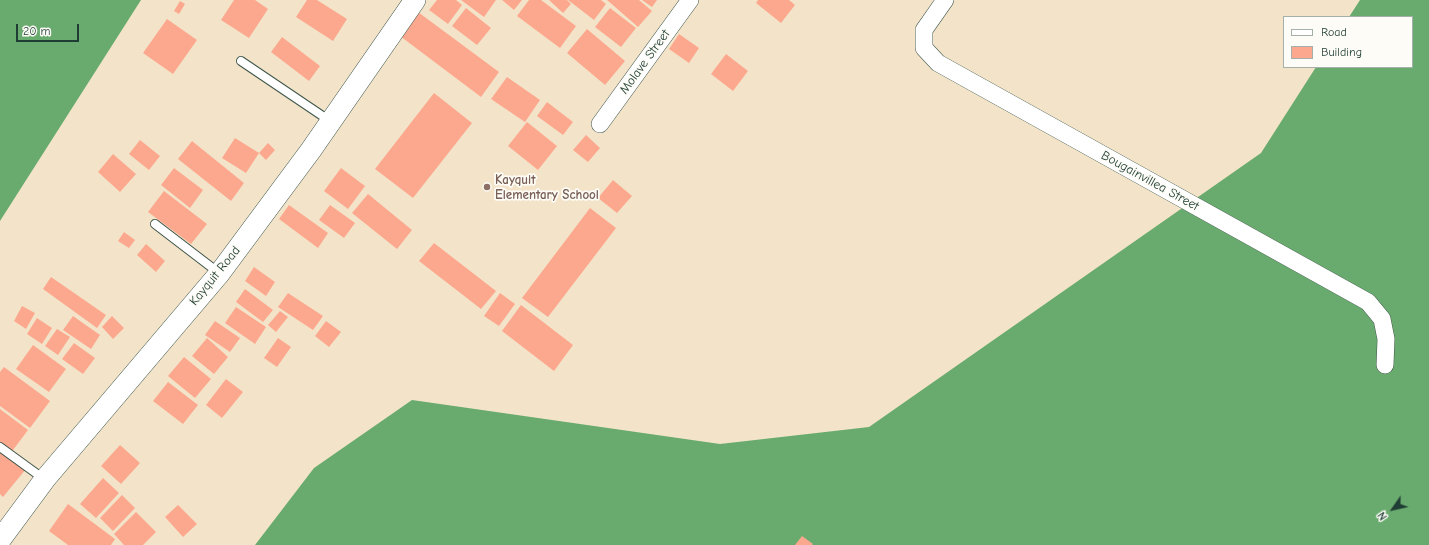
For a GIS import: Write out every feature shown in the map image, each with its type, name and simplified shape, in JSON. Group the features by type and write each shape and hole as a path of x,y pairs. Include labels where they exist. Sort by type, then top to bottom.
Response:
{"street":[{"name":"Kayquit Road","path":"0,540 45,479 219,274 331,121 415,0"},
{"name":"Molave Street","path":"600,124 690,0"},
{"name":"Bougainvillea Street","path":"946,0 924,30 924,48 938,63 1368,302 1382,319 1386,339 1385,364"}],"lane":[{"path":"241,61 331,121"},
{"path":"155,224 219,274"},
{"path":"0,447 45,479"}],"green space":[{"path":"0,0 141,0 0,221"},
{"path":"1360,0 1429,0 1429,545 255,545 314,468 412,400 720,444 869,427 1261,153 1315,68 1413,68 1413,16 1350,16"}],"building":[{"path":"234,0 255,0 268,9 249,38 221,20"},
{"path":"307,0 317,0 347,19 333,41 296,17"},
{"path":"437,0 456,0 462,5 448,24 429,10"},
{"path":"461,0 496,0 484,17"},
{"path":"502,0 522,0 514,10"},
{"path":"529,0 541,0 576,26 560,48 517,16"},
{"path":"549,0 567,0 571,4 563,13"},
{"path":"568,0 601,0 606,4 594,20"},
{"path":"607,0 639,0 652,11 638,27"},
{"path":"642,0 657,0 652,7"},
{"path":"758,0 789,0 795,5 781,23 756,3"},
{"path":"180,1 185,4 179,14 174,11"},
{"path":"466,8 491,28 477,45 452,26"},
{"path":"610,8 636,28 621,47 595,27"},
{"path":"418,12 499,72 481,97 400,36"},
{"path":"167,19 197,40 173,74 143,53"},
{"path":"587,29 625,61 605,85 567,53"},
{"path":"679,34 699,48 689,63 669,49"},
{"path":"282,37 320,66 309,81 271,52"},
{"path":"726,54 748,71 733,91 711,74"},
{"path":"507,77 540,100 525,122 491,99"},
{"path":"434,93 472,123 413,198 375,169"},
{"path":"547,102 573,122 563,135 537,116"},
{"path":"527,122 557,146 538,170 508,146"},
{"path":"586,135 600,148 588,162 573,150"},
{"path":"235,138 259,153 246,173 222,158"},
{"path":"140,140 160,156 149,170 129,154"},
{"path":"192,141 244,183 231,201 178,159"},
{"path":"268,143 275,150 266,160 259,153"},
{"path":"113,154 136,174 120,192 98,172"},
{"path":"174,168 203,190 190,208 161,185"},
{"path":"341,168 365,186 348,209 324,191"},
{"path":"613,180 632,196 617,213 598,198"},
{"path":"164,191 207,224 191,244 148,212"},
{"path":"368,194 412,230 397,249 352,213"},
{"path":"289,205 328,233 318,248 279,219"},
{"path":"330,205 355,223 344,238 319,220"},
{"path":"590,208 616,228 548,317 522,298"},
{"path":"124,232 135,240 129,248 118,241"},
{"path":"434,243 496,291 481,309 419,261"},
{"path":"146,244 165,261 156,272 137,255"},
{"path":"254,267 275,282 266,296 245,281"},
{"path":"51,277 106,315 97,328 43,289"},
{"path":"245,289 273,310 263,322 236,302"},
{"path":"288,293 323,316 313,330 278,307"},
{"path":"500,293 515,304 499,326 484,316"},
{"path":"521,305 573,345 554,371 502,331"},
{"path":"22,306 35,313 26,329 14,321"},
{"path":"236,307 266,327 255,344 225,323"},
{"path":"280,311 288,317 276,332 268,325"},
{"path":"73,316 100,335 91,349 63,330"},
{"path":"112,316 124,328 113,339 102,327"},
{"path":"37,318 52,328 42,344 27,334"},
{"path":"215,321 240,338 230,352 205,335"},
{"path":"326,321 341,332 329,347 315,336"},
{"path":"57,329 70,337 58,355 45,346"},
{"path":"207,338 228,357 214,374 192,356"},
{"path":"278,338 291,347 277,367 264,358"},
{"path":"74,343 95,358 83,374 62,359"},
{"path":"33,345 66,369 49,392 16,369"},
{"path":"184,357 211,379 195,398 168,376"},
{"path":"4,367 50,401 30,428 0,406 0,372"},
{"path":"226,379 243,392 222,418 206,405"},
{"path":"168,382 198,405 183,424 153,401"},
{"path":"0,409 28,430 10,454 0,447"},
{"path":"120,445 140,463 121,484 101,466"},
{"path":"0,448 26,469 3,497 0,494"},
{"path":"103,478 119,493 96,518 80,504"},
{"path":"122,495 135,508 113,531 100,518"},
{"path":"68,504 115,539 111,545 68,545 49,531"},
{"path":"178,505 197,524 183,537 165,517"},
{"path":"136,512 156,532 143,545 124,545 114,534"},
{"path":"802,536 813,544 795,545"}],"place":[{"name":"Kayquit Elementary School","path":"487,187"}]}
